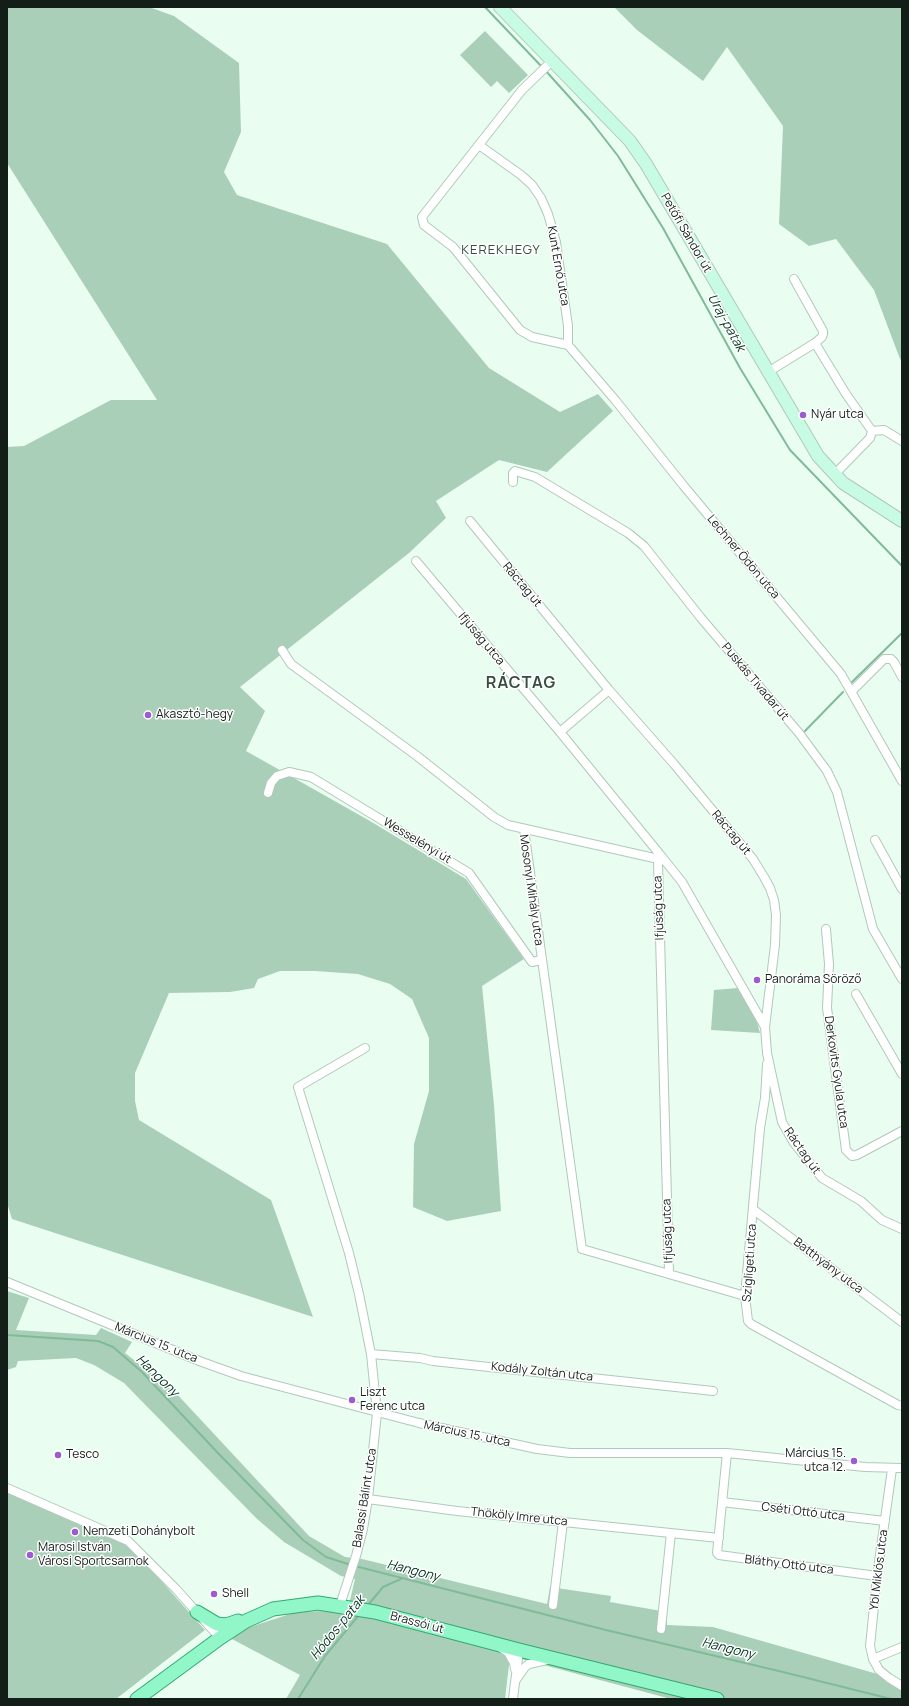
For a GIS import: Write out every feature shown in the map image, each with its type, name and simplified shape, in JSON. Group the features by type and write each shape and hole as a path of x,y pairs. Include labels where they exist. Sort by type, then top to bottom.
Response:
{"main road":[{"name":"Brassói út","path":"137,1699 220,1638 260,1614 273,1609 307,1603 359,1608 519,1650 717,1699"},
{"path":"197,1612 213,1622 223,1625 231,1624 250,1615 260,1614"}],"street":[{"name":"Petőfi Sándor út","path":"500,7 551,63 630,141 646,164 818,456 834,475 848,486 902,521"},
{"path":"551,63 522,90 422,217 424,225 453,247 520,330 532,336 568,345"},
{"name":"Kunt Ernő utca","path":"479,145 532,185 542,198 556,242 568,326 568,345"},
{"path":"768,372 815,343 822,337 823,331 794,279"},
{"path":"815,343 846,394 872,431"},
{"name":"Lechner Ödön utca","path":"568,345 841,674 902,781"},
{"path":"872,431 884,430 902,441"},
{"path":"834,475 870,438 872,431"},
{"name":"Puskás Tivadar út","path":"513,482 513,474 515,471 535,477 628,533 648,549 701,618 799,733 827,771 837,792 873,929 902,979"},
{"name":"Ráctag út","path":"470,521 609,690 674,764 753,859 770,888 775,907 776,930 765,1027"},
{"name":"Ifjúság utca","path":"416,561 560,732 662,857 658,862 669,1273"},
{"name":"Mosonyi Mihály utca","path":"282,650 291,664 417,756 494,818 508,825 524,829 582,1249 669,1273"},
{"path":"852,691 884,659 891,659 902,678"},
{"path":"560,732 609,690"},
{"name":"Wesselényi út","path":"268,793 271,783 277,776 289,772 311,777 469,873 532,962 541,960"},
{"path":"524,829 654,858 662,857 682,882 765,1027 767,1053"},
{"path":"875,840 902,888"},
{"name":"Derkovits Gyula utca","path":"826,929 829,964 827,1008 846,1150 852,1156 857,1155 902,1131"},
{"path":"856,994 902,1074"},
{"path":"365,1048 298,1087 349,1253 359,1294 371,1354 377,1413"},
{"name":"Ráctag út","path":"767,1053 780,1117 794,1143 822,1178 861,1201 882,1220 902,1228"},
{"name":"Szigligeti utca","path":"767,1053 765,1098 760,1128 754,1210 745,1296 748,1321 902,1406"},
{"name":"Batthyány utca","path":"754,1210 902,1322"},
{"path":"669,1273 745,1296"},
{"name":"Március 15. utca","path":"7,1282 223,1370 286,1389 377,1413 529,1448 557,1452 727,1453 902,1468"},
{"name":"Kodály Zoltán utca","path":"371,1354 607,1378 713,1391"},
{"name":"Balassi Bálint utca","path":"340,1605 363,1530 368,1499 377,1413"},
{"path":"719,1538 727,1453"},
{"name":"Ybl Miklós utca","path":"892,1468 877,1576 870,1646 873,1659 879,1670 902,1686"},
{"path":"7,1488 128,1540 220,1638"},
{"name":"Thököly Imre utca","path":"368,1499 563,1522 719,1538"},
{"name":"Cséti Ottó utca","path":"722,1502 885,1521"},
{"path":"553,1606 563,1522"},
{"path":"661,1629 671,1533"},
{"name":"Bláthy Ottó utca","path":"719,1538 717,1553 721,1556 877,1576"},
{"path":"494,1643 508,1652 514,1663 516,1680"},
{"path":"873,1659 902,1647"},
{"path":"514,1699 519,1650"},
{"path":"516,1680 525,1667 535,1661 544,1660 583,1666"}],"green space":[{"path":"7,7 149,7 174,16 239,63 241,132 224,172 237,195 387,244 489,368 560,412 598,394 613,411 547,472 499,460 436,501 446,518 409,553 240,687 265,711 246,751 370,821 466,879 524,959 482,986 494,1105 501,1211 447,1221 413,1207 414,1144 429,1091 429,1038 412,999 390,984 358,974 315,971 280,971 258,979 254,988 230,992 169,993 135,1073 135,1101 139,1120 271,1200 313,1317 12,1219 7,1203 7,447 24,446 111,400 157,400 7,163"},
{"path":"614,7 902,7 902,361 874,290 836,239 809,246 779,224 783,126 727,47 703,81 637,30"},
{"path":"485,31 528,75 509,93 497,81 491,87 460,55"},
{"path":"738,988 757,1022 760,1033 711,1030 714,990"},
{"path":"7,1291 29,1298 16,1330 96,1335 101,1328 132,1342 125,1353 175,1392 309,1536 345,1557 362,1559 547,1604 550,1587 611,1596 610,1602 667,1612 667,1625 713,1627 902,1681 902,1699 671,1699 510,1656 505,1699 286,1699 300,1675 230,1638 250,1627 293,1613 319,1611 347,1613 355,1579 341,1576 284,1542 256,1518 124,1383 94,1365 76,1358 18,1361 16,1367 7,1370"},
{"path":"7,1492 121,1540 130,1546 205,1630 116,1699 7,1699"}],"waterway":[{"name":"Uraj-patak","path":"485,7 542,67"},
{"name":"Uraj-patak","path":"545,70 590,120 618,156 663,228 740,368 790,450 902,566"},
{"path":"852,682 902,633"},
{"path":"805,731 843,692"},
{"name":"Hangony","path":"7,1335 98,1341 113,1347 142,1372 216,1451 303,1540 326,1557 351,1565"},
{"name":"Hangony","path":"355,1566 606,1630 891,1699"},
{"name":"Hódos-patak","path":"368,1605 383,1587 401,1579"},
{"name":"Hódos-patak","path":"298,1699 325,1656 359,1615"}],"place":[{"name":"Nyár utca","path":"803,415"},
{"name":"Akasztó-hegy","path":"148,715"},
{"name":"Panoráma Söröző","path":"757,980"},
{"name":"Liszt Ferenc utca","path":"352,1400"},
{"name":"Tesco","path":"58,1455"},
{"name":"Március 15. utca 12.","path":"854,1461"},
{"name":"Nemzeti Dohánybolt","path":"75,1532"},
{"name":"Marosi István Városi Sportcsarnok","path":"30,1555"},
{"name":"Shell","path":"214,1594"}],"district":[{"name":"KEREKHEGY","path":"501,250"},
{"name":"RÁCTAG","path":"521,684"}]}
